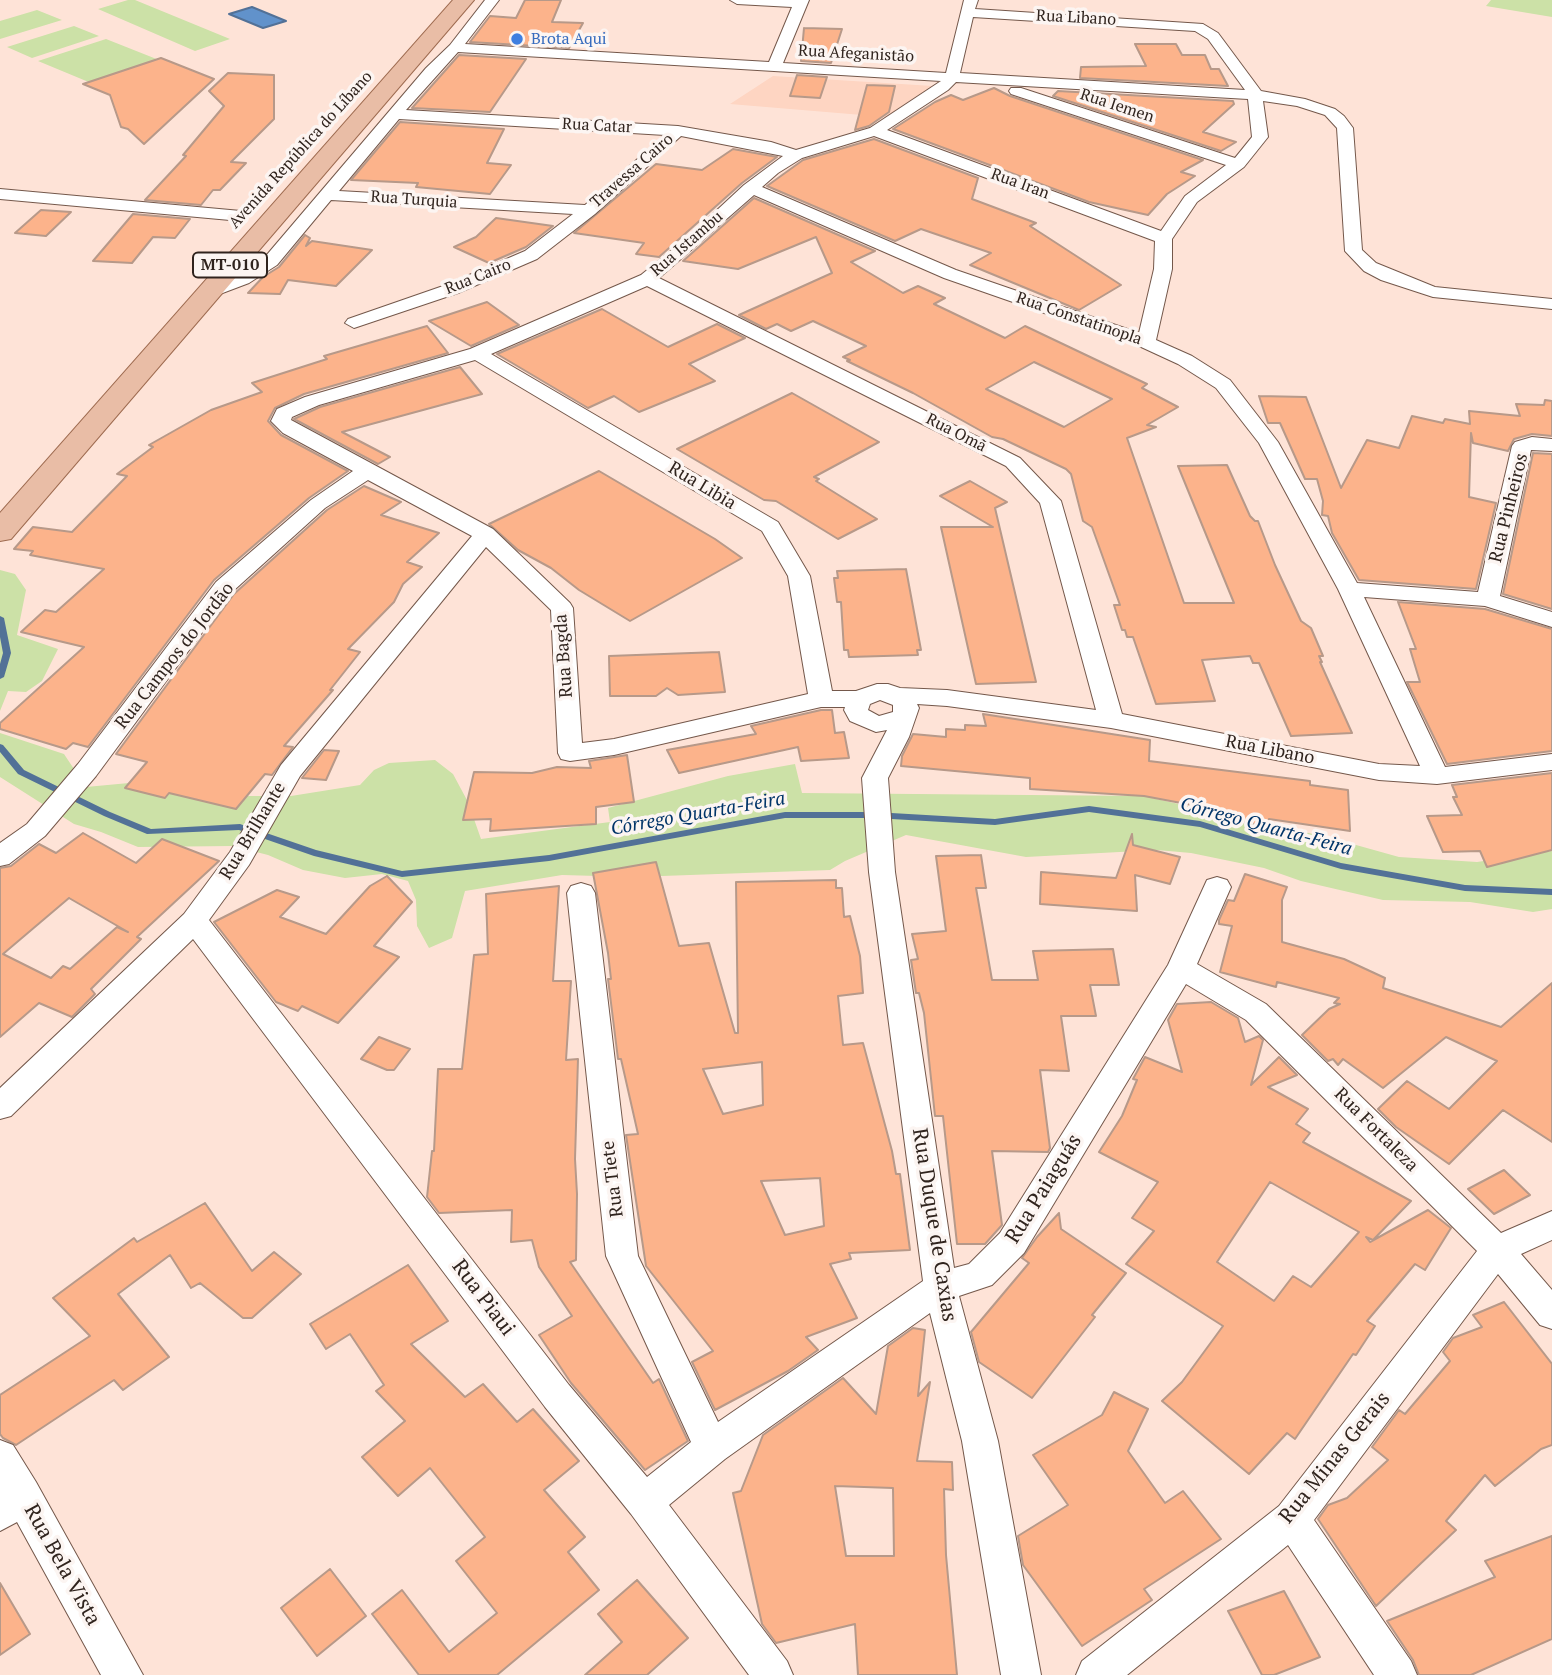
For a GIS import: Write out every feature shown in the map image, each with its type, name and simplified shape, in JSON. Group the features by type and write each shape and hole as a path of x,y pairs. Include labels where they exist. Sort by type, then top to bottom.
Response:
{"main road":[{"name":"Avenida República do Líbano","path":"223,237 438,0"},
{"name":"Avenida República do Líbano","path":"0,532 206,293 418,70 464,0"}],"street":[{"name":"Avenida República do Líbano","path":"206,293 243,279 271,261 396,114 418,70 455,48 492,0"},
{"path":"737,0 801,2 774,67"},
{"path":"952,77 970,6"},
{"name":"Rua Libano","path":"970,6 1198,27 1213,36 1248,81 1255,95"},
{"name":"Rua Afeganistão","path":"455,48 1255,95 1319,107 1339,119 1345,128 1354,251 1370,267 1433,292 1552,303"},
{"name":"Rua Istambu","path":"284,413 312,401 477,354 647,279 694,241 772,170 796,155 875,131 911,110 952,77"},
{"name":"Rua Iemen","path":"985,80 1238,164"},
{"path":"1146,342 1163,269 1164,238 1177,223 1191,199 1238,164 1260,137 1255,95"},
{"name":"Rua Catar","path":"396,114 678,131 771,147 796,155"},
{"name":"Travessa Cairo","path":"501,206 589,210 678,131"},
{"name":"Rua Iran","path":"875,131 1164,238"},
{"name":"Rua Constatinopla","path":"750,188 950,274 1146,342 1185,360 1223,384 1268,442 1349,589 1437,776"},
{"path":"0,194 241,216"},
{"name":"Rua Turquia","path":"327,195 501,206"},
{"name":"Rua Cairo","path":"354,323 452,289 531,256 589,210"},
{"name":"Rua Omã","path":"647,279 1013,462 1050,501 1111,720"},
{"name":"Rua Libia","path":"477,354 770,527 799,576 821,699"},
{"name":"Rua Bagda","path":"284,413 281,421 285,426 485,534 562,608 570,753 614,747 821,699"},
{"name":"Rua Pinheiros","path":"1488,599 1522,446 1532,443 1552,445"},
{"name":"Rua Campos do Jordão","path":"0,857 36,830 87,770 224,587 318,504 366,471"},
{"name":"Rua Brilhante","path":"0,1107 194,921 240,858 264,812 290,771 485,534"},
{"path":"1349,589 1488,599 1552,621"},
{"name":"Rua Libano","path":"821,699 859,707 876,723 896,721 903,707 988,705 1111,720 1379,772 1437,776 1552,762"},
{"name":"Rua Duque de Caxias","path":"859,707 876,782 878,831 940,1287 979,1441 1021,1675"},
{"path":"876,782 897,737 903,707"},
{"name":"Rua Paiaguás","path":"644,1502 712,1447 940,1287 980,1275 1012,1243 1181,968 1217,887"},
{"name":"Rua Tiete","path":"581,892 622,1256 654,1329 712,1447"},
{"name":"Rua Piaui","path":"194,921 233,968 556,1396 644,1502 773,1675"},
{"name":"Rua Fortaleza","path":"1181,968 1256,1012 1497,1250 1552,1314"},
{"name":"Rua Minas Gerais","path":"1096,1675 1292,1519 1497,1250 1552,1225"},
{"name":"Rua Bela Vista","path":"0,1457 11,1503 123,1675"},
{"path":"1292,1519 1397,1675"}],"shaded area":[{"path":"773,76 933,86 886,117 730,104"}],"green space":[{"path":"135,0 230,39 195,51 98,9"},
{"path":"1491,0 1552,0 1552,17 1486,6"},
{"path":"37,10 62,20 0,39 0,21"},
{"path":"74,26 99,36 32,58 7,47"},
{"path":"106,39 159,60 91,83 38,61"},
{"path":"0,570 15,574 26,590 17,635 58,649 42,681 26,692 8,691 0,711"},
{"path":"0,733 64,754 86,787 129,783 199,796 291,796 360,785 374,770 389,763 435,760 453,774 468,802 481,839 610,822 608,808 728,776 795,764 802,793 1143,796 1331,838 1399,857 1477,862 1552,851 1552,909 1533,912 1470,902 1383,900 1301,881 1264,868 1191,853 1157,850 1026,857 906,835 830,870 634,877 562,875 465,891 452,938 429,948 417,926 416,900 408,881 382,874 345,878 303,870 268,855 233,846 138,847 74,824 0,777"}],"water":[{"path":"252,7 286,21 263,28 229,14"}],"building":[{"path":"525,0 561,0 552,22 583,23 569,48 470,42 490,16 516,18"},
{"path":"804,28 842,29 831,63 801,61"},
{"path":"1135,44 1176,44 1182,55 1205,55 1211,69 1219,69 1228,86 1080,78 1081,67 1146,66"},
{"path":"459,55 526,59 490,112 412,108"},
{"path":"161,58 214,79 144,144 128,129 121,127 110,95 83,84"},
{"path":"228,73 274,75 274,119 231,162 246,163 220,190 213,190 201,205 145,200 186,156 183,155 224,106 209,91"},
{"path":"797,75 827,77 820,98 790,96"},
{"path":"867,85 895,86 889,112 869,126 855,130"},
{"path":"994,88 1010,96 1203,160 1181,172 1195,176 1167,194 1148,215 1089,202 893,129 951,95 963,100"},
{"path":"1058,91 1233,101 1234,104 1203,132 1236,142 1221,151 1053,96"},
{"path":"400,122 504,129 487,163 511,165 490,194 416,187 418,183 351,180"},
{"path":"874,139 978,178 972,199 1036,223 1030,226 1121,285 1079,310 970,265 991,253 921,229 895,241 767,186 803,160"},
{"path":"733,149 777,157 742,183 659,257 636,254 644,243 574,233 656,164 702,170"},
{"path":"754,198 875,251 851,262 903,293 918,286 945,298 934,304 1005,338 1025,326 1147,384 1142,388 1178,407 1147,425 1156,427 1127,438 1184,603 1234,603 1178,466 1227,465 1250,516 1258,521 1301,621 1311,628 1323,656 1319,656 1320,662 1352,733 1291,736 1259,663 1253,663 1250,656 1202,660 1215,701 1156,704 1133,637 1127,637 1125,630 1122,630 1114,605 1120,605 1092,527 1083,521 1071,474 1066,469 1003,439 992,437 913,393 847,361 850,360 843,357 866,346 813,321 791,331 777,324 766,329 739,315 832,273 816,237 738,269 683,261","holes":["1034,362 1112,399 1064,427 986,389"]},
{"path":"41,210 71,212 46,236 15,233"},
{"path":"133,214 190,219 175,238 153,237 132,263 93,261"},
{"path":"496,218 553,226 526,247 489,263 454,247 476,237"},
{"path":"305,235 310,238 306,246 312,241 372,250 336,286 288,280 280,294 248,293 263,277 279,267"},
{"path":"487,302 519,325 471,346 429,321"},
{"path":"602,309 668,347 717,324 745,338 689,364 715,381 639,412 614,396 588,408 497,354"},
{"path":"427,326 448,353 304,394 275,408 268,421 281,435 348,471 309,498 214,580 88,747 73,743 66,749 0,729 0,723 84,647 21,632 45,610 56,612 104,569 30,555 33,551 14,549 33,527 72,532 127,476 117,474 153,447 149,445 211,410 262,392 252,383 327,359 324,356"},
{"path":"460,367 482,394 342,432 390,457 378,464 294,419 320,407"},
{"path":"792,393 879,442 814,477 819,479 816,481 877,519 838,539 776,501 764,500 677,449"},
{"path":"1259,396 1306,397 1341,488 1367,440 1399,448 1412,416 1443,423 1445,419 1470,424 1469,411 1520,416 1516,404 1544,405 1545,400 1552,401 1552,436 1532,434 1514,439 1508,451 1473,443 1471,433 1469,497 1496,503 1476,589 1359,580 1332,533 1328,516 1322,515 1323,501 1317,479 1305,479 1280,423 1268,423"},
{"path":"1533,453 1552,454 1552,609 1503,594"},
{"path":"599,471 715,539 742,558 630,621 579,590 551,568 518,550 489,524"},
{"path":"970,481 1007,502 995,508 1036,682 976,684 941,527 993,527 940,496"},
{"path":"364,486 401,502 381,515 439,533 407,562 422,567 403,584 394,602 348,649 360,652 330,690 333,690 284,746 293,747 272,775 265,774 236,809 169,793 165,798 125,788 147,762 116,754 234,594 327,510"},
{"path":"906,569 921,650 917,650 918,655 849,657 848,650 844,650 841,602 837,602 834,578 838,578 837,571"},
{"path":"1398,602 1485,609 1552,629 1552,751 1447,764 1407,682 1420,682 1410,649 1416,649"},
{"path":"719,652 725,692 678,695 667,688 656,696 610,696 609,656"},
{"path":"821,710 832,710 835,733 844,732 849,758 801,761 798,747 679,773 667,750 756,734 751,726"},
{"path":"983,714 1150,740 1149,761 1310,781 1310,785 1348,790 1350,831 1269,819 1268,826 1229,820 1229,816 1196,810 1197,806 1144,796 1030,789 1030,778 901,766 902,756 913,734 946,737 946,729 965,730 965,725 986,726"},
{"path":"324,750 339,751 326,780 302,778"},
{"path":"627,755 634,802 596,807 596,824 490,831 491,819 463,820 474,772 532,773 557,767 591,768 589,761"},
{"path":"1552,773 1552,850 1487,867 1480,851 1443,852 1427,816 1462,815 1453,797 1457,797 1452,785"},
{"path":"83,833 136,863 162,839 219,861 137,937 141,939 91,989 95,994 72,1017 39,1003 0,1037 0,868 11,866 39,844 56,853","holes":["69,898 128,932 117,927 70,969 63,966 51,978 3,954"]},
{"path":"1132,834 1133,845 1180,857 1170,884 1135,875 1137,911 1040,904 1041,872 1116,878"},
{"path":"981,855 986,888 976,888 992,980 1038,980 1033,951 1113,949 1119,985 1090,985 1096,1016 1061,1016 1069,1071 1040,1070 1050,1148 1048,1152 992,1151 1002,1225 985,1244 957,1244 943,1116 935,1116 924,1013 919,993 916,993 911,960 918,959 912,934 946,931 936,856"},
{"path":"656,862 679,946 709,943 735,1033 738,1033 736,882 836,880 836,888 842,888 844,917 850,916 860,956 863,993 838,996 843,1045 863,1043 896,1174 900,1174 910,1250 849,1253 851,1259 830,1264 857,1318 806,1337 818,1350 788,1371 715,1410 692,1362 713,1351 646,1266 626,1135 638,1134 621,1059 618,1059 608,979 611,979 608,953 593,873","holes":["762,1062 763,1105 723,1114 703,1069","820,1178 824,1226 785,1235 761,1181"]},
{"path":"1245,874 1287,887 1282,900 1282,942 1344,959 1385,978 1383,988 1501,1027 1552,983 1552,1142 1503,1110 1449,1164 1396,1127 1378,1109 1407,1081 1449,1109 1497,1061 1446,1037 1383,1088 1343,1059 1338,1065 1333,1059 1328,1061 1302,1035 1329,1009 1340,1004 1334,1003 1339,998 1277,982 1276,987 1220,972 1232,926 1219,924 1219,920 1228,900 1234,901"},
{"path":"387,876 412,902 374,946 399,957 338,1023 302,1006 298,1011 276,1002 214,922 277,890 299,897 280,917 326,934 370,886"},
{"path":"559,886 553,981 571,981 566,1060 578,1059 576,1260 570,1262 653,1383 659,1379 688,1441 645,1470 571,1383 539,1335 572,1316 539,1267 532,1240 511,1242 512,1210 439,1213 427,1197 434,1151 438,1069 462,1069 474,955 488,954 486,894"},
{"path":"1211,1002 1238,1018 1245,1042 1259,1036 1263,1040 1251,1085 1279,1057 1297,1075 1268,1087 1308,1109 1296,1124 1310,1133 1303,1142 1411,1201 1373,1240 1366,1237 1370,1242 1428,1210 1451,1228 1425,1270 1415,1264 1367,1321 1375,1326 1295,1439 1287,1433 1249,1474 1162,1401 1182,1382 1223,1326 1126,1264 1154,1231 1132,1218 1158,1182 1099,1152 1122,1116 1137,1080 1133,1079 1145,1057 1182,1072 1168,1020 1177,1004","holes":["1270,1182 1359,1232 1311,1287 1293,1276 1274,1301 1217,1262"]},
{"path":"379,1037 410,1049 394,1070 387,1070 361,1059"},
{"path":"1504,1170 1530,1195 1494,1214 1468,1189"},
{"path":"205,1203 252,1271 274,1252 301,1274 252,1318 243,1318 200,1283 191,1288 170,1255 118,1294 169,1357 123,1390 114,1380 16,1445 3,1438 0,1434 0,1395 90,1336 53,1298 134,1238 137,1242"},
{"path":"1059,1213 1061,1229 1126,1273 1032,1398 979,1362 971,1332 1029,1263 1022,1258"},
{"path":"408,1265 448,1321 411,1344 465,1397 483,1384 517,1422 533,1409 579,1461 544,1490 585,1537 568,1552 599,1590 497,1675 419,1675 372,1614 402,1590 449,1652 497,1613 456,1561 485,1537 430,1468 398,1496 362,1457 405,1421 376,1391 384,1385 350,1334 326,1349 310,1324"},
{"path":"1504,1302 1552,1364 1552,1445 1541,1449 1495,1486 1485,1475 1446,1521 1456,1530 1376,1606 1318,1519 1328,1505 1347,1498 1388,1460 1372,1447 1399,1410 1405,1414 1450,1361 1443,1352 1453,1338 1482,1327 1473,1315"},
{"path":"913,1328 925,1330 918,1396 930,1382 917,1461 952,1462 953,1490 944,1489 946,1555 957,1675 858,1675 855,1624 776,1643 762,1624 733,1493 741,1491 763,1435 843,1378 876,1414 888,1346","holes":["835,1486 893,1488 894,1556 846,1556"]},
{"path":"1114,1392 1148,1409 1128,1451 1165,1503 1183,1491 1221,1539 1144,1589 1152,1600 1082,1646 1023,1565 1018,1536 1068,1505 1033,1455 1102,1415"},
{"path":"1552,1536 1552,1639 1471,1675 1419,1675 1413,1660 1387,1621 1495,1577 1485,1561"},
{"path":"330,1569 366,1616 317,1656 281,1608"},
{"path":"637,1580 688,1638 647,1675 585,1675 622,1642 598,1614"},
{"path":"0,1583 30,1634 0,1655"},
{"path":"1284,1591 1320,1657 1274,1675 1262,1675 1228,1611"}],"waterway":[{"name":"Córrego Quarta-Feira","path":"0,618 7,653 0,677"},
{"name":"Córrego Quarta-Feira","path":"0,747 21,772 150,832 240,827 314,853 402,874 549,858 785,815 874,815 995,822 1089,809 1200,824 1341,866 1465,888 1552,892"}],"place":[{"name":"Brota Aqui","path":"517,39"}]}
